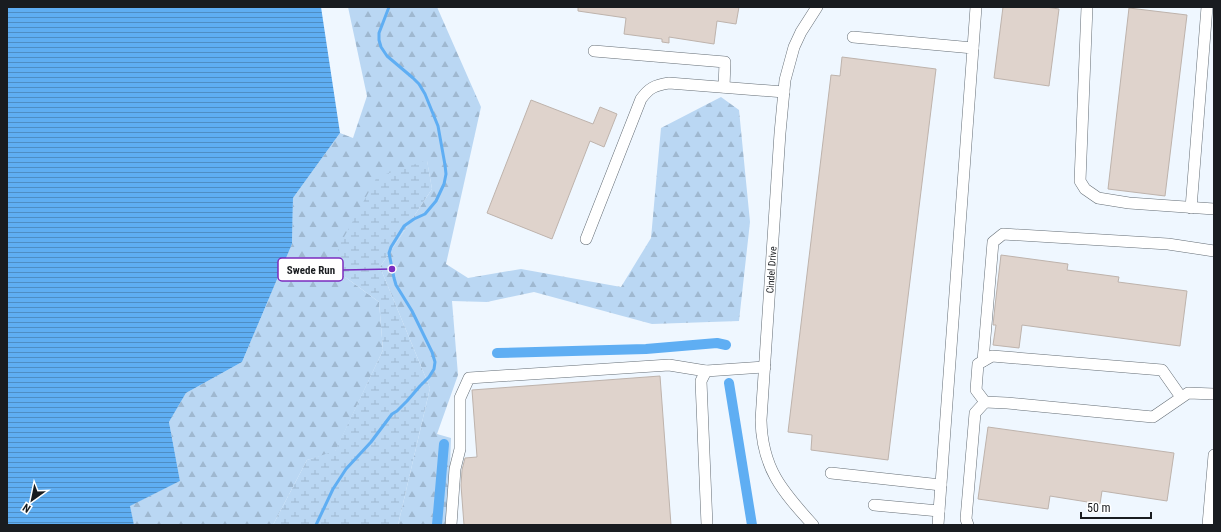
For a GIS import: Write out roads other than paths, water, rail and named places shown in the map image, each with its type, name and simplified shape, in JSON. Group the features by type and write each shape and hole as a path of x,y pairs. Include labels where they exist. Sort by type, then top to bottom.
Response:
{"street":[{"name":"Cindel Drive","path":"813,525 795,506 778,484 767,460 761,433 761,420 784,92 789,63 794,47 801,32 817,7"},
{"path":"938,525 976,7"},
{"path":"1088,7 1080,181 1085,189 1098,198 1129,203 1214,210"},
{"path":"1191,208 1207,7"},
{"path":"853,37 973,48"},
{"path":"594,51 725,62 724,87"},
{"path":"586,239 641,99 647,92 657,85 669,83 784,92"},
{"path":"983,361 993,242 1003,234 1168,244 1214,251"},
{"path":"985,402 976,390 978,364 992,356 1162,370 1181,397"},
{"path":"451,525 455,469 460,449 460,398 469,378 670,365 706,371 764,367"},
{"path":"706,371 701,381 707,525"},
{"path":"985,402 1153,417 1188,393 1214,394"},
{"path":"968,525 966,519 975,413 985,402"},
{"path":"1208,525 1214,455"},
{"path":"831,473 941,484"},
{"path":"874,505 939,510"}],"water":[{"path":"7,7 321,7 340,133 293,198 292,244 242,362 186,393 169,422 180,481 130,506 134,525 7,525"}],"waterway":[{"path":"316,525 333,489 346,469 371,442 392,414 397,411 429,377 434,369 435,362 432,352 412,311 396,285 389,253 404,226 425,214 436,201 444,184 446,174 445,165 438,126 425,94 419,84 387,56 381,47 379,33 389,7"},
{"path":"497,353 646,349 717,343 726,345"},
{"path":"729,383 752,525"},
{"path":"437,525 444,444"}],"place":[{"name":"Swede Run","path":"392,269"}]}
